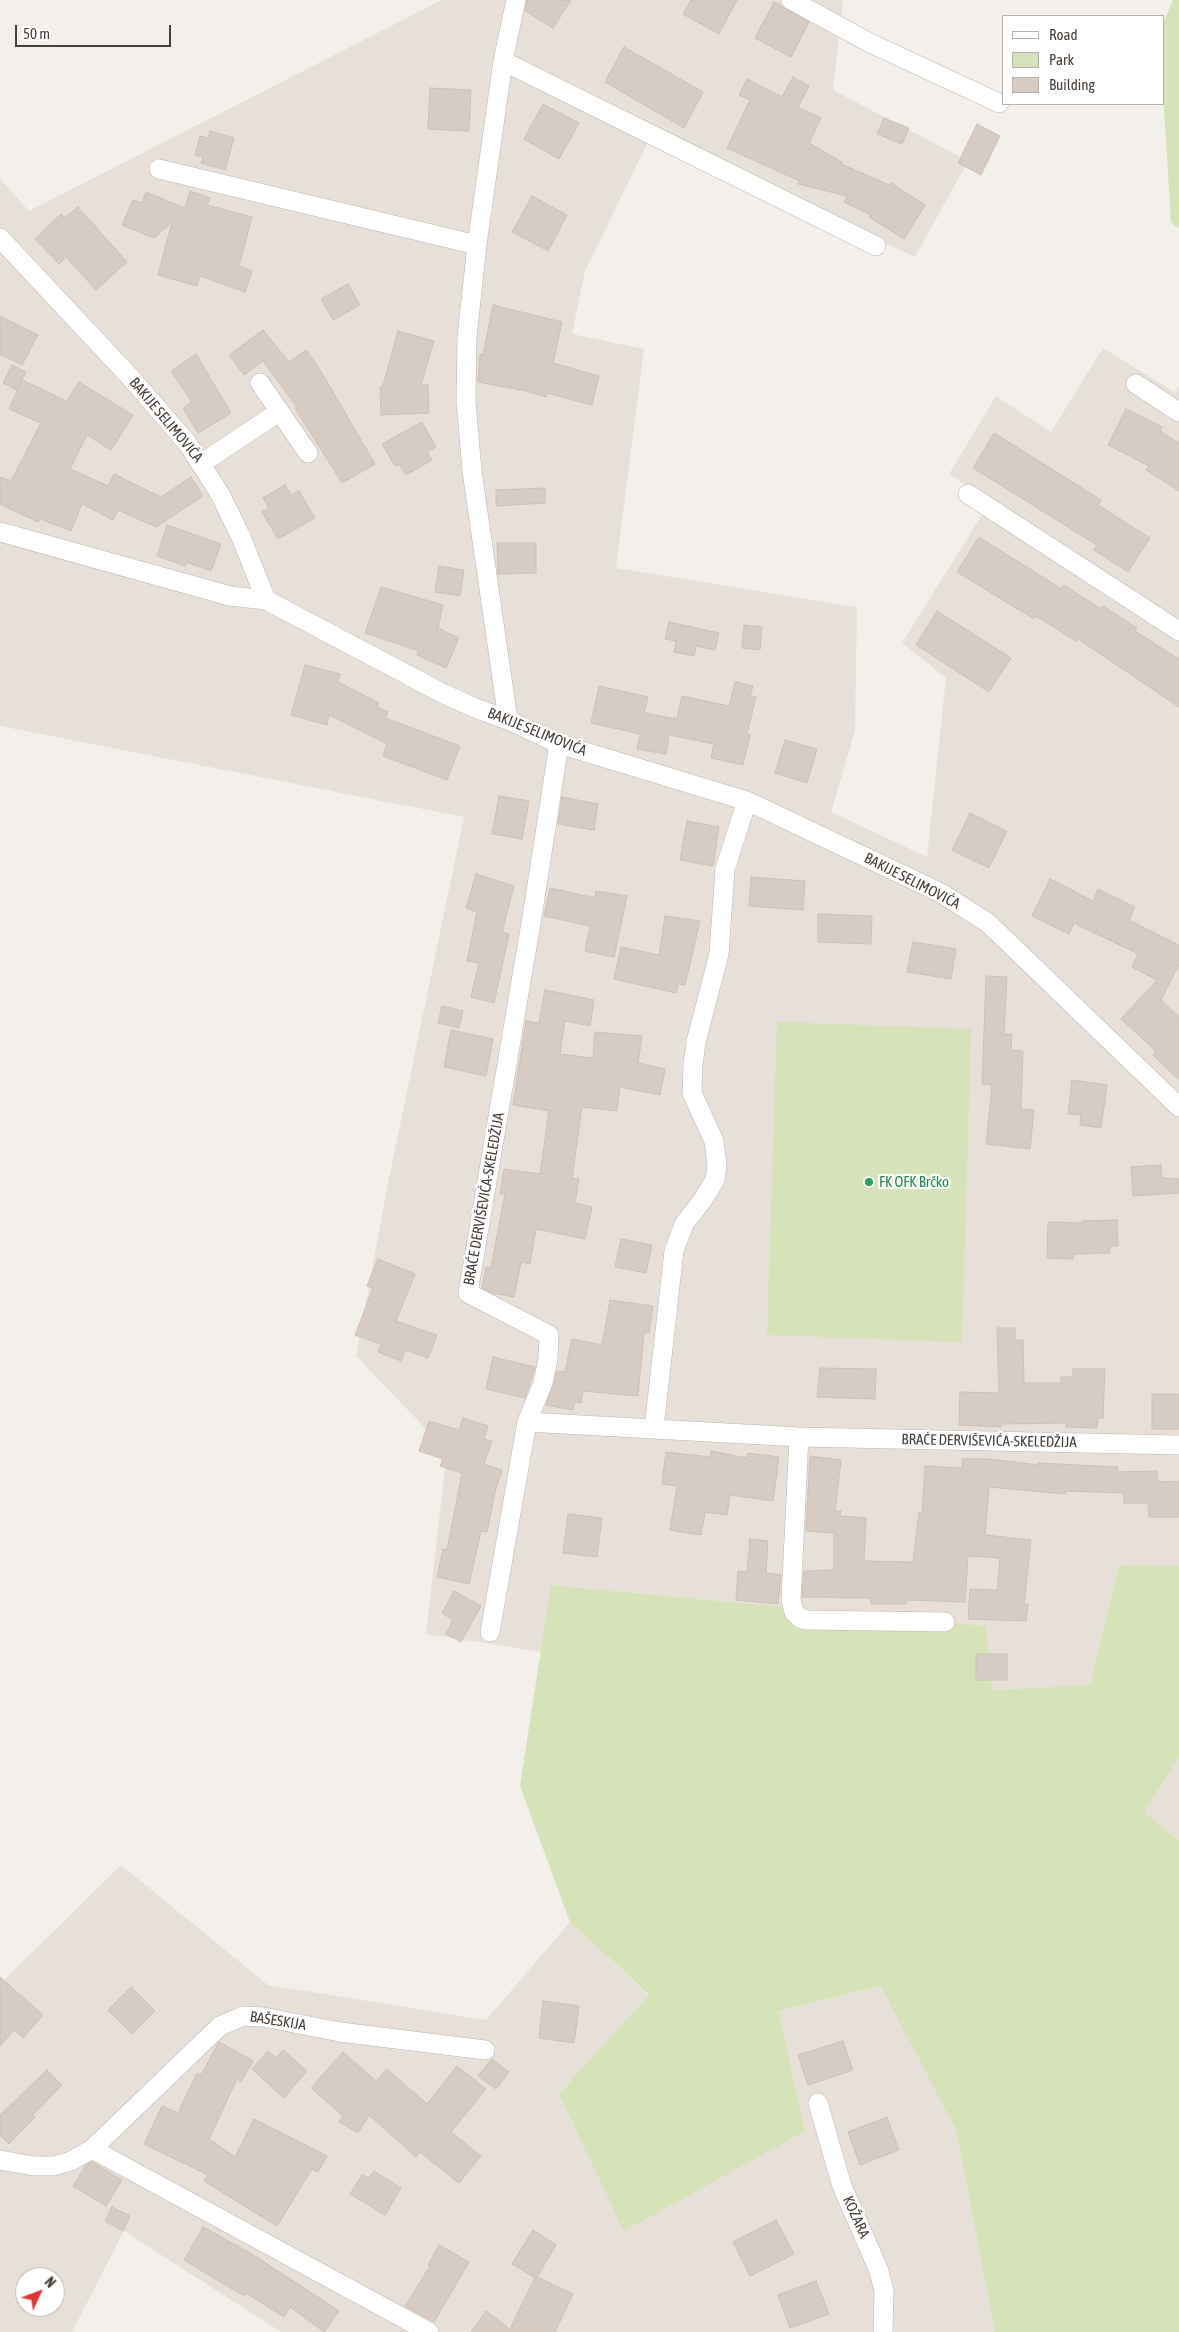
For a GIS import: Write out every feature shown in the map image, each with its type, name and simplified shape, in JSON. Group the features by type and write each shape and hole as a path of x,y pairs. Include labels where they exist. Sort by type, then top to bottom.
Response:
{"street":[{"path":"508,720 472,471 466,401 467,337 476,245 503,61 516,0"},
{"path":"791,0 868,42 999,103"},
{"path":"503,61 876,246"},
{"path":"159,169 476,245"},
{"name":"BAKIJE SELIMOVIĆA","path":"0,238 131,378 202,463 241,537 266,600 442,693 508,720 559,744 747,801 942,894 988,923 1179,1107"},
{"path":"260,383 308,453"},
{"path":"1136,384 1179,412"},
{"path":"202,463 279,412"},
{"path":"968,494 1179,631"},
{"path":"0,532 230,596 266,600"},
{"name":"BRAĆE DERVIŠEVIĆA-SKELEDŽIJA","path":"559,744 532,917 468,1293 549,1335 548,1358 543,1382 526,1422 800,1437 1179,1445"},
{"path":"654,1428 674,1251 684,1224 715,1180 717,1165 714,1141 692,1093 693,1065 696,1042 719,954 725,869 747,801"},
{"path":"490,1632 526,1422"},
{"path":"800,1437 791,1600 794,1612 800,1618 807,1620 945,1622"},
{"name":"BAŠESKIJA","path":"0,2160 34,2166 54,2166 71,2161 92,2149 220,2026 243,2016 263,2016 340,2032 485,2050"},
{"name":"KOŽARA","path":"818,2103 842,2186 879,2271 884,2291 883,2332"},
{"path":"92,2149 429,2332"}],"shaded area":[{"path":"442,0 843,0 833,90 968,161 915,257 651,136 585,271 572,334 644,349 616,568 857,607 855,731 831,812 927,857 946,678 902,643 990,502 949,474 996,396 1051,432 1103,348 1174,392 1179,385 1179,1566 1119,1565 1090,1685 991,1690 985,1626 552,1585 542,1652 426,1634 447,1451 356,1356 388,1183 464,817 0,726 0,179 29,211"},
{"path":"1179,1757 1179,1841 1144,1812"},
{"path":"121,1865 268,1985 486,2020 570,1922 649,1996 559,2094 805,2131 779,2011 882,1986 956,2130 995,2332 281,2332 124,2231 72,2332 0,2332 0,1977 4,1980"}],"green space":[{"path":"1173,0 1179,0 1179,229 1171,222 1164,105 1164,22"},
{"name":"FK OFK Brčko","path":"777,1022 971,1029 962,1342 767,1335"},
{"path":"1119,1565 1179,1566 1179,1757 1144,1812 1179,1841 1179,2332 995,2332 956,2130 881,1986 779,2011 805,2131 624,2231 559,2094 649,1995 570,1922 520,1786 551,1585 986,1626 992,1690 1090,1685"}],"building":[{"path":"527,0 571,0 553,28 525,11"},
{"path":"691,0 737,0 719,34 683,14"},
{"path":"774,2 809,22 791,57 755,38"},
{"path":"624,47 703,92 684,128 605,82"},
{"path":"793,77 809,86 798,107 821,118 809,143 842,162 841,164 889,185 891,183 925,205 904,239 869,217 871,215 844,202 847,196 798,184 800,181 727,148 750,100 739,95 747,79 782,97"},
{"path":"430,88 471,90 469,131 428,129"},
{"path":"543,104 579,123 559,159 524,139"},
{"path":"884,118 909,128 902,144 877,134"},
{"path":"977,124 1000,136 981,175 958,163"},
{"path":"210,131 234,138 225,170 201,163 203,157 195,155 200,136 208,138"},
{"path":"190,191 210,198 207,205 252,217 239,266 252,271 245,292 200,276 197,286 158,275 172,222 154,238 122,225 133,200 142,203 146,192 185,208"},
{"path":"532,196 567,215 548,251 512,232"},
{"path":"78,207 127,262 96,290 66,257 59,264 35,239 61,214 64,218"},
{"path":"348,284 360,305 333,320 321,299"},
{"path":"493,305 562,322 553,363 599,376 592,405 547,393 546,397 526,391 478,382 480,354 483,355"},
{"path":"0,316 38,335 22,365 0,354"},
{"path":"263,330 289,362 306,350 319,368 375,464 342,483 295,408 297,407 263,361 244,375 229,355"},
{"path":"398,331 434,341 421,385 428,385 429,413 381,415 380,387 383,386"},
{"path":"196,354 231,413 198,433 183,408 192,402 171,371"},
{"path":"12,365 26,372 17,390 3,383"},
{"path":"22,380 67,401 79,382 133,415 111,450 87,435 70,469 108,486 114,474 161,497 191,477 203,496 156,527 118,510 113,520 82,504 71,531 40,519 38,522 0,504 0,477 11,481 41,423 9,409"},
{"path":"1126,409 1162,427 1160,431 1179,443 1179,491 1146,470 1149,466 1108,445"},
{"path":"422,422 436,447 427,452 432,460 406,475 399,464 395,466 382,444"},
{"path":"994,433 1101,500 1098,505 1150,538 1128,572 1094,550 1097,545 973,468"},
{"path":"285,485 291,495 299,491 315,518 278,539 262,512 269,508 263,498"},
{"path":"545,488 545,503 496,506 496,490"},
{"path":"167,525 221,544 211,571 186,562 185,566 157,556"},
{"path":"979,537 1062,589 1064,585 1101,609 1103,606 1137,628 1135,631 1179,659 1179,707 1078,639 1076,641 1036,616 1034,619 957,572"},
{"path":"497,543 536,543 536,573 498,574"},
{"path":"439,566 464,570 460,596 435,592"},
{"path":"381,587 443,605 438,628 459,638 446,668 417,655 419,651 365,633"},
{"path":"937,611 1011,658 989,692 916,645"},
{"path":"669,622 719,633 715,650 696,646 694,656 674,652 676,641 665,639"},
{"path":"744,625 762,627 760,650 742,648"},
{"path":"305,665 340,674 338,682 379,703 377,707 388,712 385,718 460,746 447,780 383,756 387,744 329,715 327,725 291,715"},
{"path":"735,682 753,686 750,696 756,697 747,734 750,735 743,765 711,758 714,744 669,735 666,754 637,749 640,734 591,723 599,686 648,697 644,713 677,719 682,696 729,706"},
{"path":"785,740 817,749 807,783 775,773"},
{"path":"499,796 529,801 522,839 492,834"},
{"path":"562,797 598,804 594,830 558,824"},
{"path":"970,813 1007,831 989,868 952,850"},
{"path":"687,821 719,827 713,866 680,860"},
{"path":"476,874 514,886 502,932 509,934 494,1003 471,997 479,963 467,961 477,912 466,908"},
{"path":"751,877 805,881 803,910 749,906"},
{"path":"1050,879 1093,901 1098,889 1135,907 1129,920 1179,945 1179,964 1161,1000 1179,1017 1179,1080 1153,1055 1156,1051 1121,1019 1157,980 1132,967 1138,954 1074,923 1069,934 1032,916"},
{"path":"550,888 595,898 596,891 627,896 614,957 585,951 590,926 544,916"},
{"path":"818,914 872,916 871,944 818,942"},
{"path":"665,916 700,921 685,985 678,984 676,993 614,979 621,947 659,955"},
{"path":"913,942 956,949 951,979 907,972"},
{"path":"986,976 1007,977 1004,1034 1012,1034 1011,1050 1023,1051 1021,1109 1034,1110 1030,1149 986,1144 992,1085 982,1084"},
{"path":"545,990 594,1000 590,1026 565,1021 560,1054 593,1058 595,1032 642,1036 638,1063 665,1069 660,1095 620,1087 617,1111 582,1107 572,1178 579,1179 575,1203 592,1207 585,1239 536,1229 530,1264 521,1262 514,1297 492,1293 482,1288 486,1267 491,1268 505,1194 500,1194 504,1169 540,1174 549,1111 513,1105 526,1021 539,1023"},
{"path":"442,1006 463,1011 459,1028 438,1023"},
{"path":"451,1030 493,1039 486,1076 444,1067"},
{"path":"1072,1080 1107,1085 1101,1128 1080,1125 1081,1115 1068,1114"},
{"path":"1161,1165 1162,1178 1179,1179 1179,1193 1133,1196 1131,1167"},
{"path":"1117,1220 1118,1246 1110,1246 1110,1253 1073,1254 1073,1259 1047,1258 1048,1222 1082,1223 1082,1221"},
{"path":"621,1239 652,1245 646,1273 615,1267"},
{"path":"378,1259 415,1274 396,1321 437,1335 428,1358 405,1350 401,1361 378,1352 381,1344 355,1335 373,1288 367,1286"},
{"path":"610,1300 653,1306 649,1333 644,1333 638,1396 583,1391 581,1403 575,1402 573,1410 546,1405 557,1371 565,1372 572,1339 602,1345"},
{"path":"997,1328 1015,1328 1015,1340 1023,1340 1024,1383 1061,1383 1061,1377 1073,1377 1073,1369 1105,1369 1103,1418 1098,1418 1097,1428 1066,1427 1066,1423 1001,1424 1001,1427 959,1425 960,1392 999,1393"},
{"path":"493,1357 535,1367 525,1398 486,1389"},
{"path":"820,1368 876,1369 875,1399 817,1397"},
{"path":"1152,1394 1179,1394 1179,1429 1152,1429"},
{"path":"463,1418 488,1426 484,1439 492,1441 484,1464 502,1470 495,1492 487,1532 481,1531 469,1584 437,1577 443,1549 447,1550 462,1473 440,1466 443,1459 419,1451 429,1421 459,1430"},
{"path":"711,1451 747,1458 748,1453 779,1457 773,1501 730,1495 727,1515 705,1512 701,1535 670,1530 677,1486 662,1484 666,1452 710,1457"},
{"path":"810,1456 841,1460 835,1511 841,1511 840,1516 866,1518 864,1561 913,1562 919,1512 922,1513 925,1466 962,1468 962,1459 989,1459 1038,1465 1038,1463 1118,1467 1118,1472 1157,1471 1158,1482 1179,1481 1179,1517 1149,1517 1148,1503 1124,1503 1124,1493 1065,1491 1065,1494 989,1487 985,1535 1031,1540 1024,1604 1028,1604 1026,1621 968,1619 970,1589 997,1590 1000,1558 968,1556 965,1602 906,1600 906,1604 871,1604 871,1598 802,1597 804,1571 834,1570 834,1533 806,1531"},
{"path":"568,1514 602,1518 597,1557 563,1553"},
{"path":"750,1539 768,1541 766,1573 781,1575 778,1604 736,1600 738,1571 747,1572"},
{"path":"454,1591 481,1606 461,1642 446,1634 453,1620 442,1613"},
{"path":"976,1654 1007,1654 1007,1680 976,1680"},
{"path":"0,1977 43,2015 23,2038 14,2030 0,2046"},
{"path":"131,1987 155,2011 132,2034 108,2010"},
{"path":"543,2001 579,2006 574,2043 539,2038"},
{"path":"843,2041 853,2070 808,2085 798,2055"},
{"path":"219,2042 253,2061 241,2082 237,2079 209,2139 235,2157 254,2119 327,2156 318,2172 312,2169 277,2226 204,2181 208,2175 144,2144 162,2106 178,2113 197,2073 201,2075"},
{"path":"283,2050 307,2071 284,2098 252,2069 268,2051 276,2058"},
{"path":"343,2052 376,2081 387,2069 427,2104 457,2066 486,2089 451,2132 481,2156 459,2183 420,2152 416,2157 369,2115 358,2133 339,2122 343,2116 311,2088"},
{"path":"492,2059 509,2072 496,2089 478,2076"},
{"path":"47,2070 62,2085 33,2115 35,2117 9,2144 0,2135 0,2115"},
{"path":"887,2117 899,2150 860,2165 848,2132"},
{"path":"92,2162 122,2180 106,2206 73,2186 86,2165"},
{"path":"374,2171 401,2188 385,2215 350,2194 362,2175 369,2178"},
{"path":"112,2207 130,2216 123,2231 105,2221"},
{"path":"776,2220 794,2254 750,2276 733,2242"},
{"path":"203,2227 252,2254 339,2311 324,2332 290,2307 284,2317 246,2293 244,2296 184,2260"},
{"path":"533,2230 556,2245 537,2277 573,2294 555,2332 471,2332 486,2311 510,2329 535,2278 512,2264"},
{"path":"439,2245 469,2262 434,2322 405,2306 430,2266 428,2265"},
{"path":"816,2281 829,2314 790,2328 778,2295"}],"place":[{"name":"FK OFK Brčko","path":"869,1182"}]}
